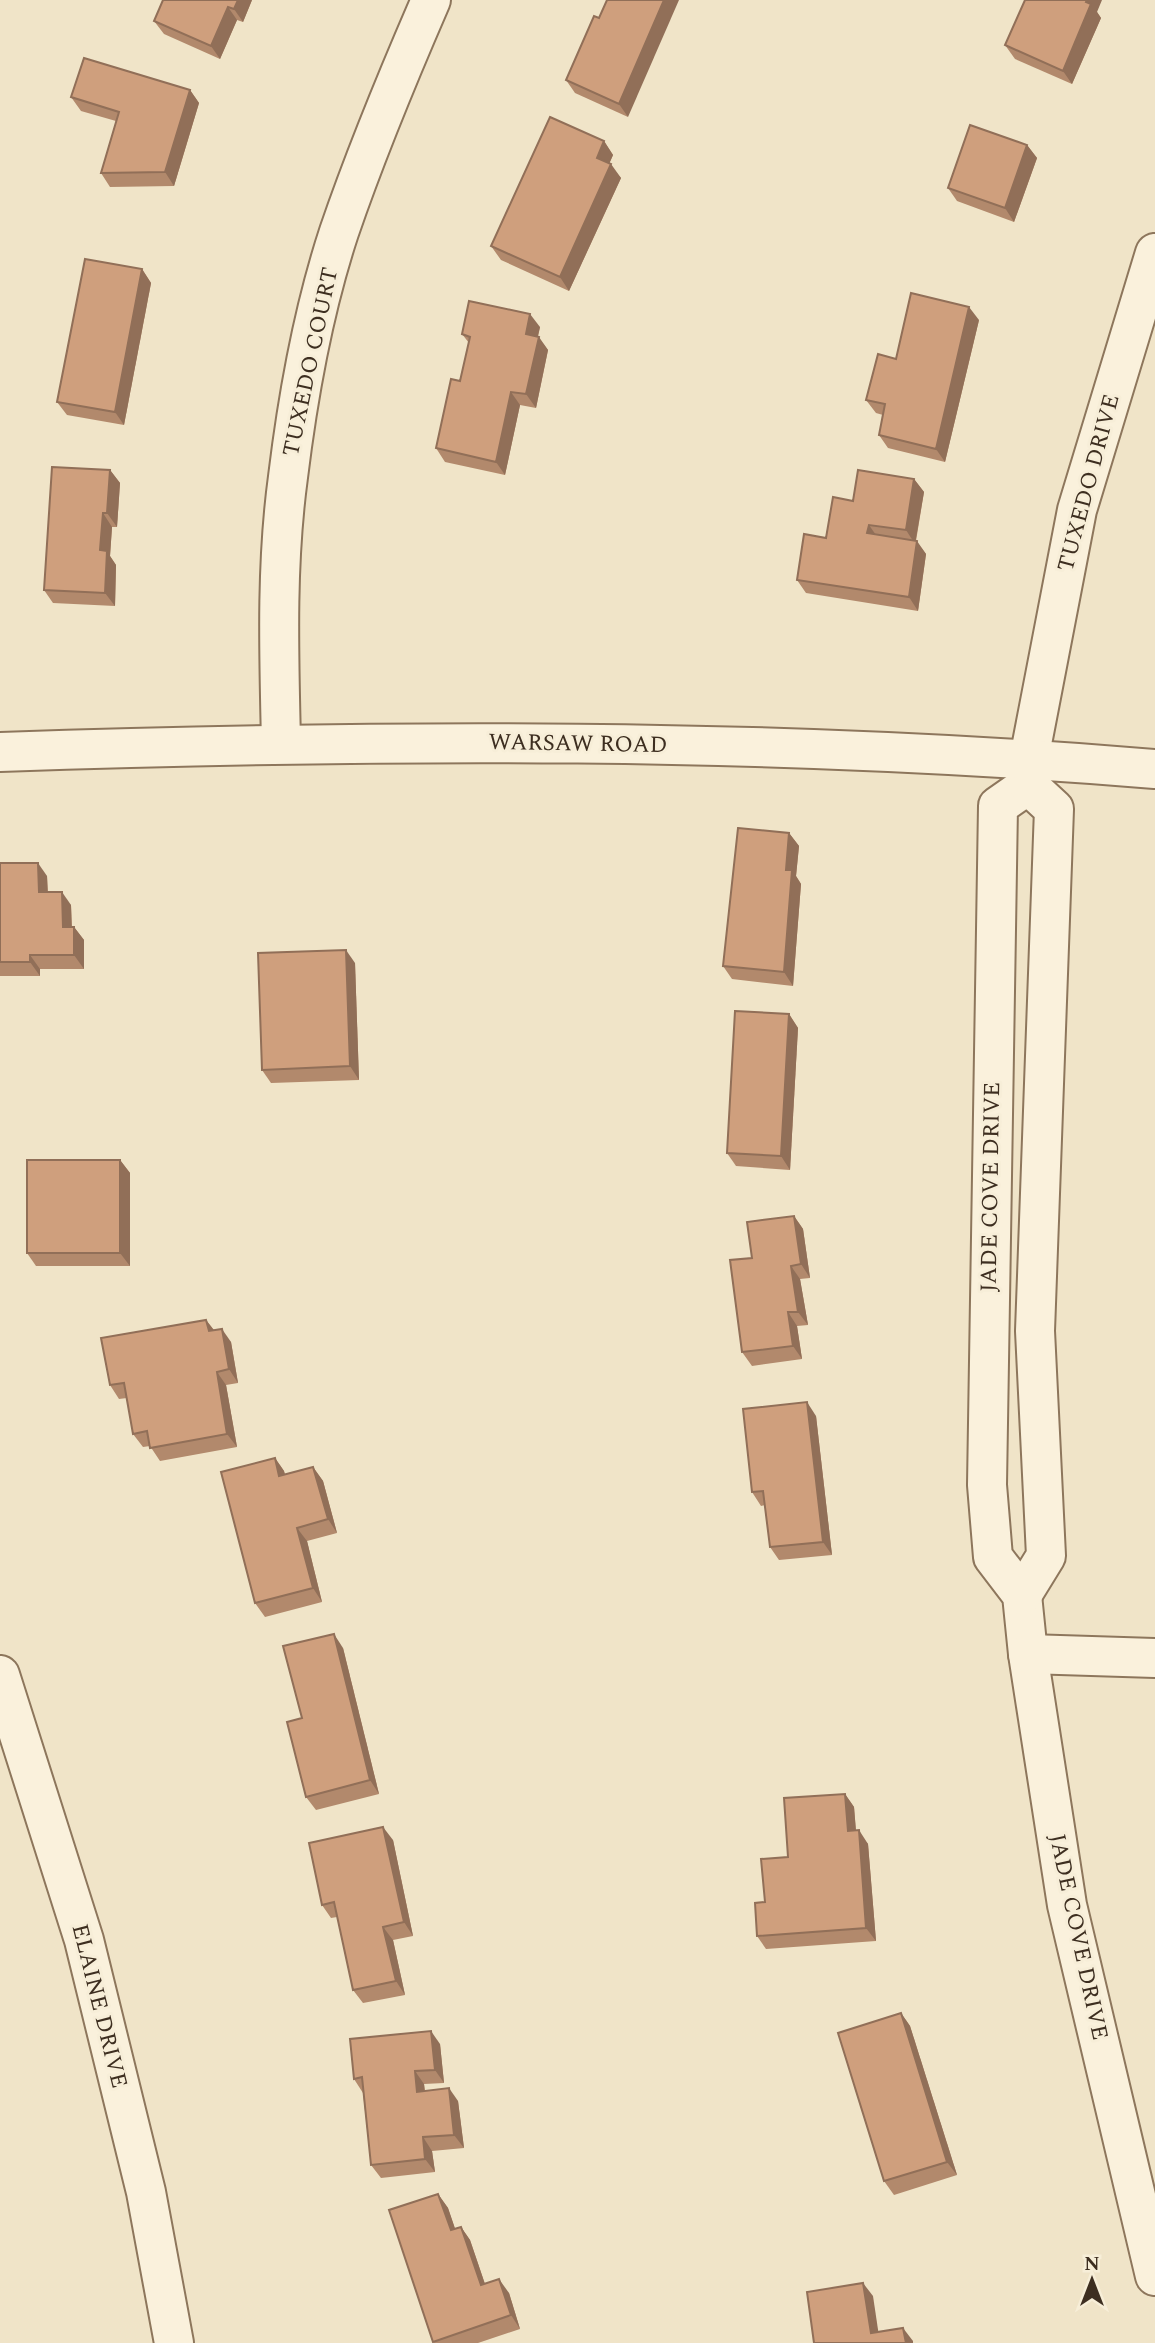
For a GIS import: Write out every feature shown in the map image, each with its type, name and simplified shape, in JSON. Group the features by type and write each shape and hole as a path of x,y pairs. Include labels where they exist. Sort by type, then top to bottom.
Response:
{"street":[{"name":"TUXEDO COURT","path":"281,742 278,605 287,478 307,358 339,234 387,101 431,0"},
{"name":"TUXEDO DRIVE","path":"1029,772 1077,510 1155,253"},
{"name":"WARSAW ROAD","path":"0,752 281,742 647,744 1029,772 1155,769"},
{"name":"JADE COVE DRIVE","path":"1022,1595 1046,1556 1035,1331 1054,809 1029,772 998,806 987,1485 993,1557 1022,1595 1028,1654 1066,1905 1155,2276"},
{"path":"990,1205 1040,1207"},
{"path":"988,1377 1037,1377"},
{"path":"1028,1654 1155,1658"},
{"name":"ELAINE DRIVE","path":"0,1675 84,1940 146,2192 173,2343"}],"building":[{"path":"163,0 238,0 234,9 228,7 211,46 154,21"},
{"path":"607,0 664,0 619,104 566,80 594,16 599,18"},
{"path":"1025,0 1087,0 1086,2 1091,4 1063,71 1005,45"},
{"path":"84,58 190,90 165,172 101,173 119,112 71,97"},
{"path":"550,117 604,141 597,158 611,164 560,277 491,246"},
{"path":"970,125 1027,145 1005,208 948,188"},
{"path":"85,259 142,269 115,412 57,402"},
{"path":"911,293 969,307 936,449 879,435 885,404 866,400 878,354 896,359"},
{"path":"469,301 530,314 526,334 539,337 526,394 511,392 496,462 436,448 451,379 460,381 470,337 462,334"},
{"path":"52,467 110,470 107,513 103,513 100,550 107,551 105,593 44,590"},
{"path":"858,470 914,479 906,530 869,525 867,533 917,541 909,597 797,580 804,534 826,538 833,497 853,501"},
{"path":"738,828 789,833 786,870 792,870 784,972 723,966"},
{"path":"0,863 38,863 39,892 62,892 63,927 74,927 74,955 30,955 30,962 0,962"},
{"path":"346,950 350,1066 262,1070 258,953"},
{"path":"735,1011 789,1014 781,1156 727,1153"},
{"path":"27,1160 120,1160 120,1253 27,1253"},
{"path":"794,1216 801,1264 791,1266 798,1312 788,1312 793,1346 742,1352 730,1260 752,1258 747,1222"},
{"path":"206,1320 209,1331 222,1329 229,1369 217,1372 227,1434 150,1448 147,1431 133,1434 124,1383 110,1385 101,1338"},
{"path":"807,1402 823,1542 770,1547 763,1491 752,1492 743,1409"},
{"path":"275,1458 279,1476 313,1467 328,1519 297,1528 313,1588 255,1603 221,1472"},
{"path":"334,1634 370,1780 306,1797 287,1722 302,1718 283,1646"},
{"path":"845,1794 848,1831 859,1830 866,1928 757,1936 755,1903 765,1902 761,1859 788,1857 784,1798"},
{"path":"383,1827 404,1922 383,1927 396,1981 353,1990 334,1902 322,1905 309,1843"},
{"path":"901,2013 947,2162 884,2181 838,2033"},
{"path":"431,2031 435,2070 415,2071 417,2092 449,2088 454,2135 423,2137 425,2159 371,2165 362,2077 354,2079 350,2039"},
{"path":"438,2194 451,2230 461,2227 481,2285 499,2279 511,2315 433,2342 389,2210"},
{"path":"863,2283 871,2333 903,2328 906,2343 814,2343 807,2292"}]}
